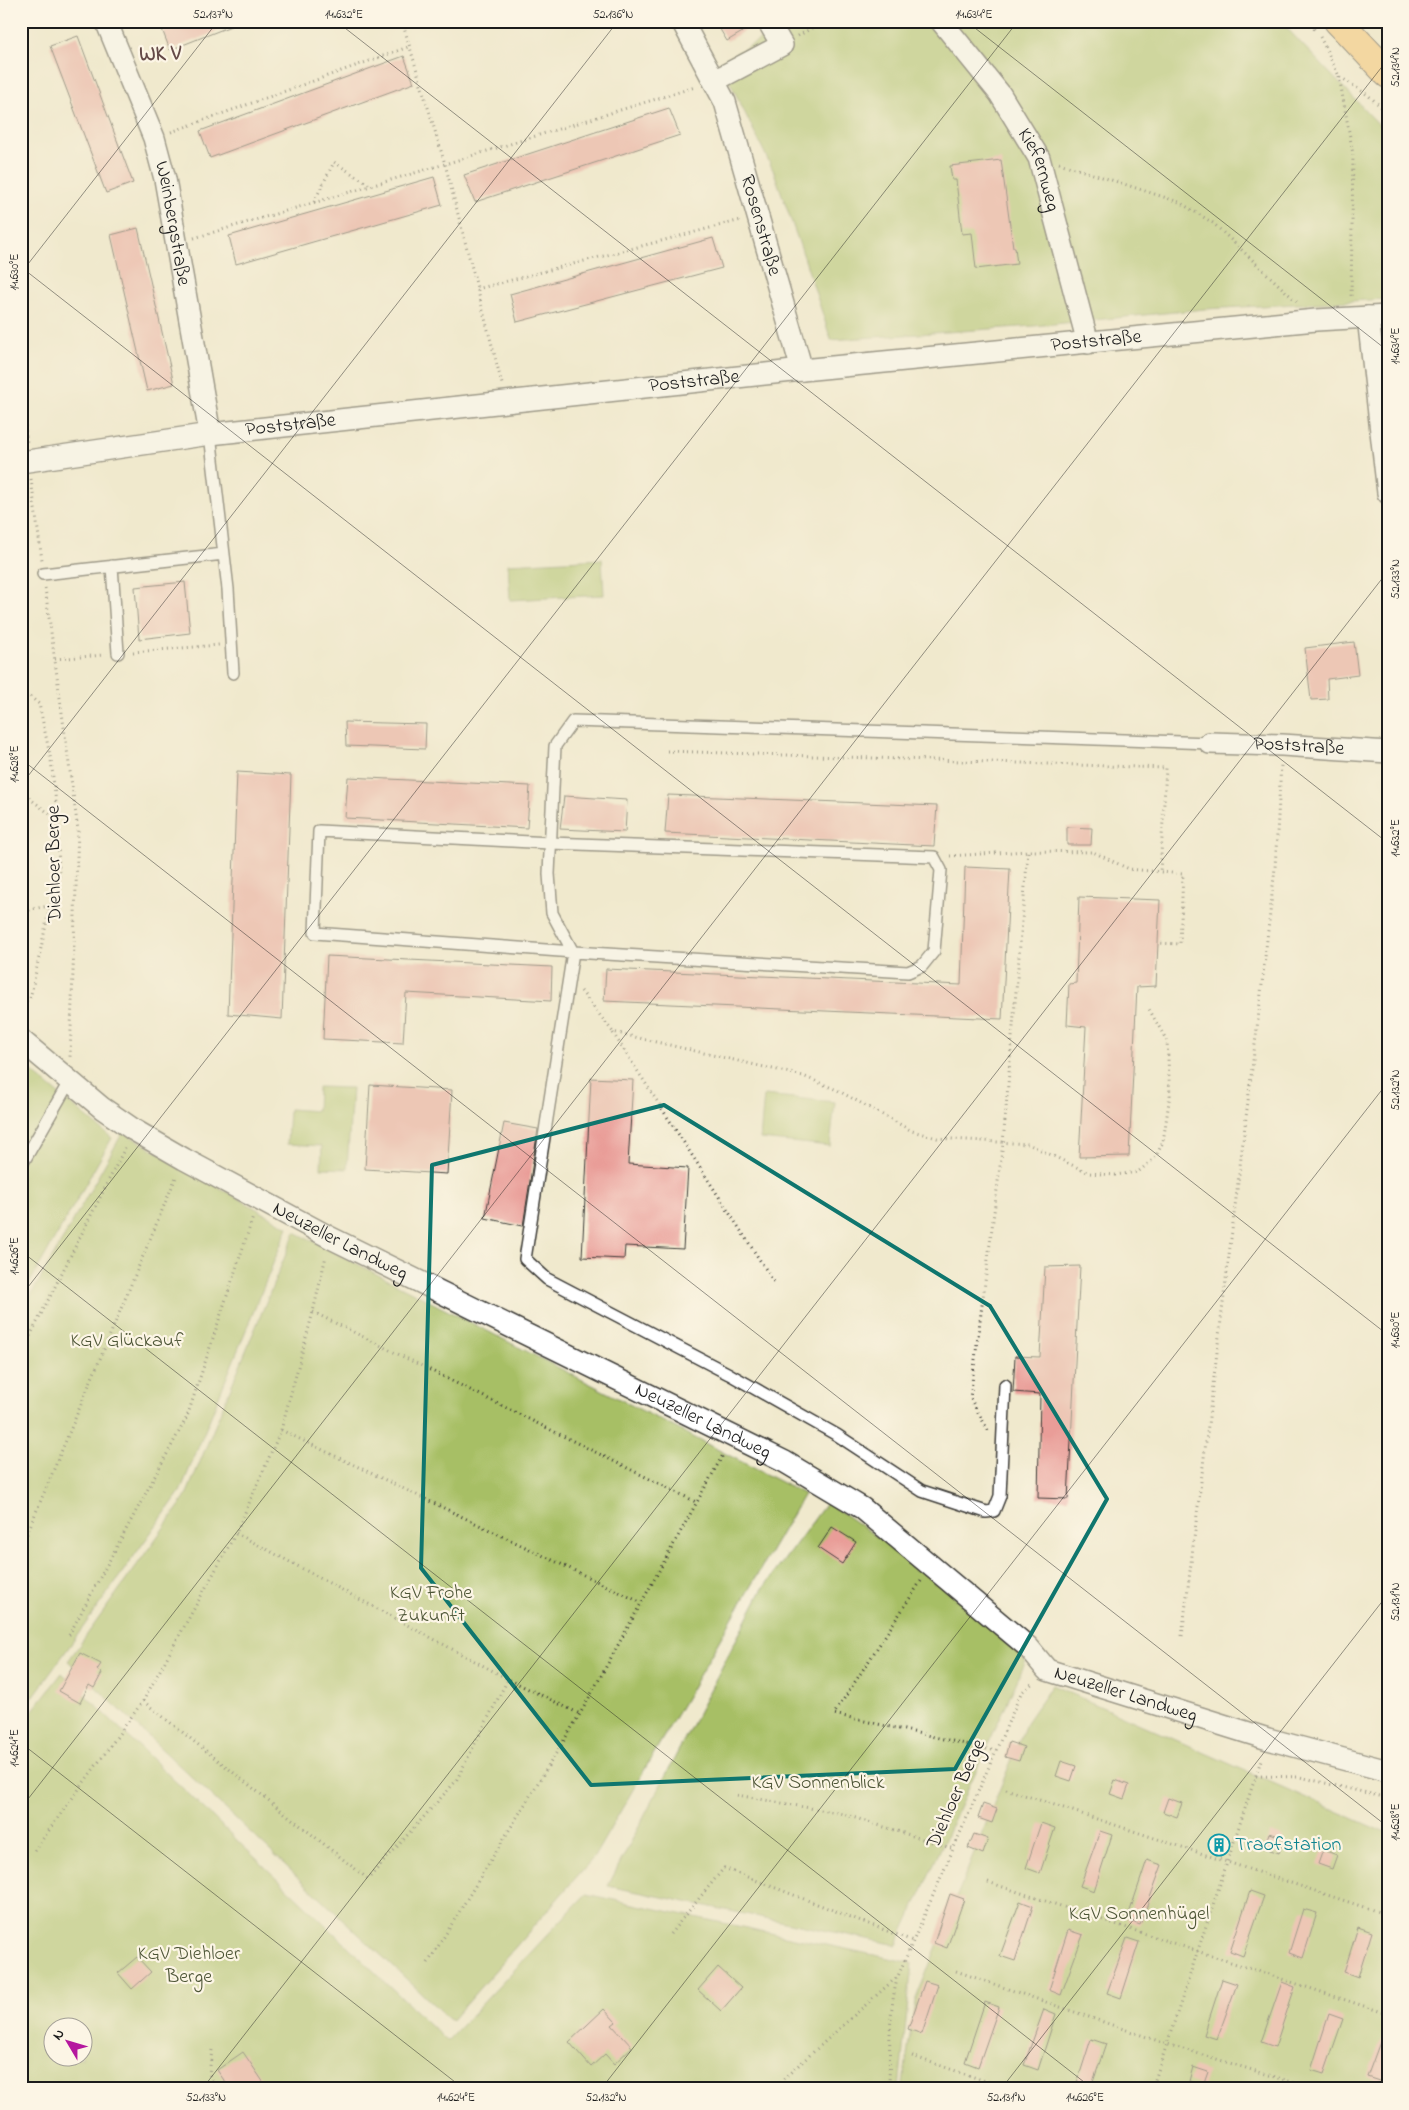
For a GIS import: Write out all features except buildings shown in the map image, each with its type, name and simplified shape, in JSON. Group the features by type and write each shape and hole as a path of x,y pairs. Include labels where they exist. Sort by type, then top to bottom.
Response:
{"main road":[{"path":"1338,21 1388,74"}],"street":[{"name":"Weinbergstraße","path":"106,21 154,138 165,179 210,434"},
{"name":"Rosenstraße","path":"682,21 725,102 802,370"},
{"path":"714,81 782,45 768,21"},
{"name":"Kiefernweg","path":"940,21 1000,94 1039,158 1088,342"},
{"path":"1369,317 1388,493"},
{"name":"Poststraße","path":"25,462 210,434 802,370 1316,320 1369,317"},
{"name":"Poststraße","path":"1210,743 1282,744 1388,752"},
{"name":"Neuzeller Landweg","path":"21,1040 102,1108 134,1130 184,1159 331,1238 785,1462 862,1508 1028,1647 1047,1670 1268,1739 1388,1771"}],"lane":[{"path":"210,434 224,554 233,673"},
{"path":"43,574 224,554"},
{"path":"112,566 118,654"},
{"path":"1005,1385 1000,1496 994,1510 986,1512 922,1491 837,1435 737,1379 547,1279 526,1259 573,952 552,913 549,874 555,746 573,721 1210,743"},
{"path":"319,831 550,843 934,857 941,870 934,951 922,966 908,972 573,952 315,933 319,831"},
{"path":"21,1166 69,1082"}],"path":[{"path":"402,21 445,164 507,402"},
{"path":"782,45 824,21"},
{"path":"1307,21 1318,33 1339,76 1353,154 1369,317"},
{"path":"154,138 411,46"},
{"path":"1339,76 1369,96 1388,113"},
{"path":"176,243 445,164 714,81"},
{"path":"1039,158 1179,202 1213,223 1316,320"},
{"path":"314,202 334,162 370,186"},
{"path":"478,289 758,216"},
{"name":"Diehloer Berge","path":"21,391 25,462 43,574 78,830 69,1082"},
{"path":"55,659 231,644"},
{"path":"21,694 27,694 39,704 51,760 58,820 59,881 50,906 30,999 23,1003 21,1002"},
{"path":"1182,1636 1266,954 1275,868 1282,744"},
{"path":"667,751 1166,768 1160,872"},
{"path":"21,792 58,820"},
{"path":"1003,1454 970,1398 1003,1143 1028,851"},
{"path":"934,857 1028,851 1093,852 1129,869 1183,874 1180,944 1158,943"},
{"path":"21,916 31,909 50,906"},
{"path":"569,975 613,1032 774,1282"},
{"path":"613,1032 803,1076 837,1090 912,1131 937,1138 1028,1144 1089,1173 1115,1175 1138,1172 1155,1158 1163,1142 1170,1095 1168,1041 1149,1009"},
{"path":"21,1354 134,1130"},
{"path":"21,1548 184,1159"},
{"path":"69,1635 186,1417 259,1200"},
{"path":"34,1851 143,1701 236,1533 281,1430 331,1238"},
{"path":"313,1312 696,1502"},
{"path":"281,1430 640,1602"},
{"path":"428,1963 580,1714 733,1436"},
{"path":"236,1533 508,1679 580,1714"},
{"path":"931,1566 834,1714 996,1751"},
{"name":"Diehloer Berge","path":"889,2089 892,2018 898,1976 1021,1693 1047,1670"},
{"path":"143,1701 368,1879 456,1781 508,1679"},
{"path":"1152,2089 1268,1739"},
{"path":"1256,1776 1300,1777 1388,1798"},
{"path":"1006,1789 1388,1915"},
{"path":"737,1795 843,1814 954,1848"},
{"path":"670,1934 724,1868 913,1941"},
{"path":"988,1882 1388,2014"},
{"path":"956,1971 1167,2044 1315,2089"},
{"name":"Diehloer Berge","path":"772,2089 898,1976"},
{"path":"212,2050 209,2074 217,2089"},
{"path":"912,2056 1009,2089"}],"highlighted area":[{"path":"664,1105 990,1306 1107,1499 955,1769 591,1785 421,1568 432,1165"}],"green space":[{"path":"794,21 1280,21 1388,134 1388,299 1205,309 1034,326 831,340 774,172 720,62"},
{"path":"602,559 604,595 510,600 508,564"},
{"path":"21,1063 112,1138 21,1298"},
{"path":"318,1087 352,1088 347,1169 321,1168 322,1146 287,1144 289,1109 317,1111"},
{"path":"764,1095 835,1102 830,1146 760,1139"},
{"name":"KGV Glückauf","path":"123,1132 288,1227 180,1492 21,1714 21,1313"},
{"name":"KGV Frohe Zukunft","path":"295,1232 804,1494 594,1857 451,2021 68,1661 185,1498"},
{"name":"KGV Sonnenblick","path":"827,1502 930,1574 1026,1661 897,1945 608,1886 762,1590"},
{"name":"KGV Diehloer Berge","path":"62,1673 447,2041 586,1894 912,1963 899,2089 21,2089 21,1725"},
{"name":"KGV Sonnenhügel","path":"1052,1685 1388,1834 1388,2089 905,2089 903,2083 915,2001 1027,1721"}],"place":[{"name":"Traofstation","path":"1219,1845"}],"district":[{"name":"WK V","path":"160,55"}]}
